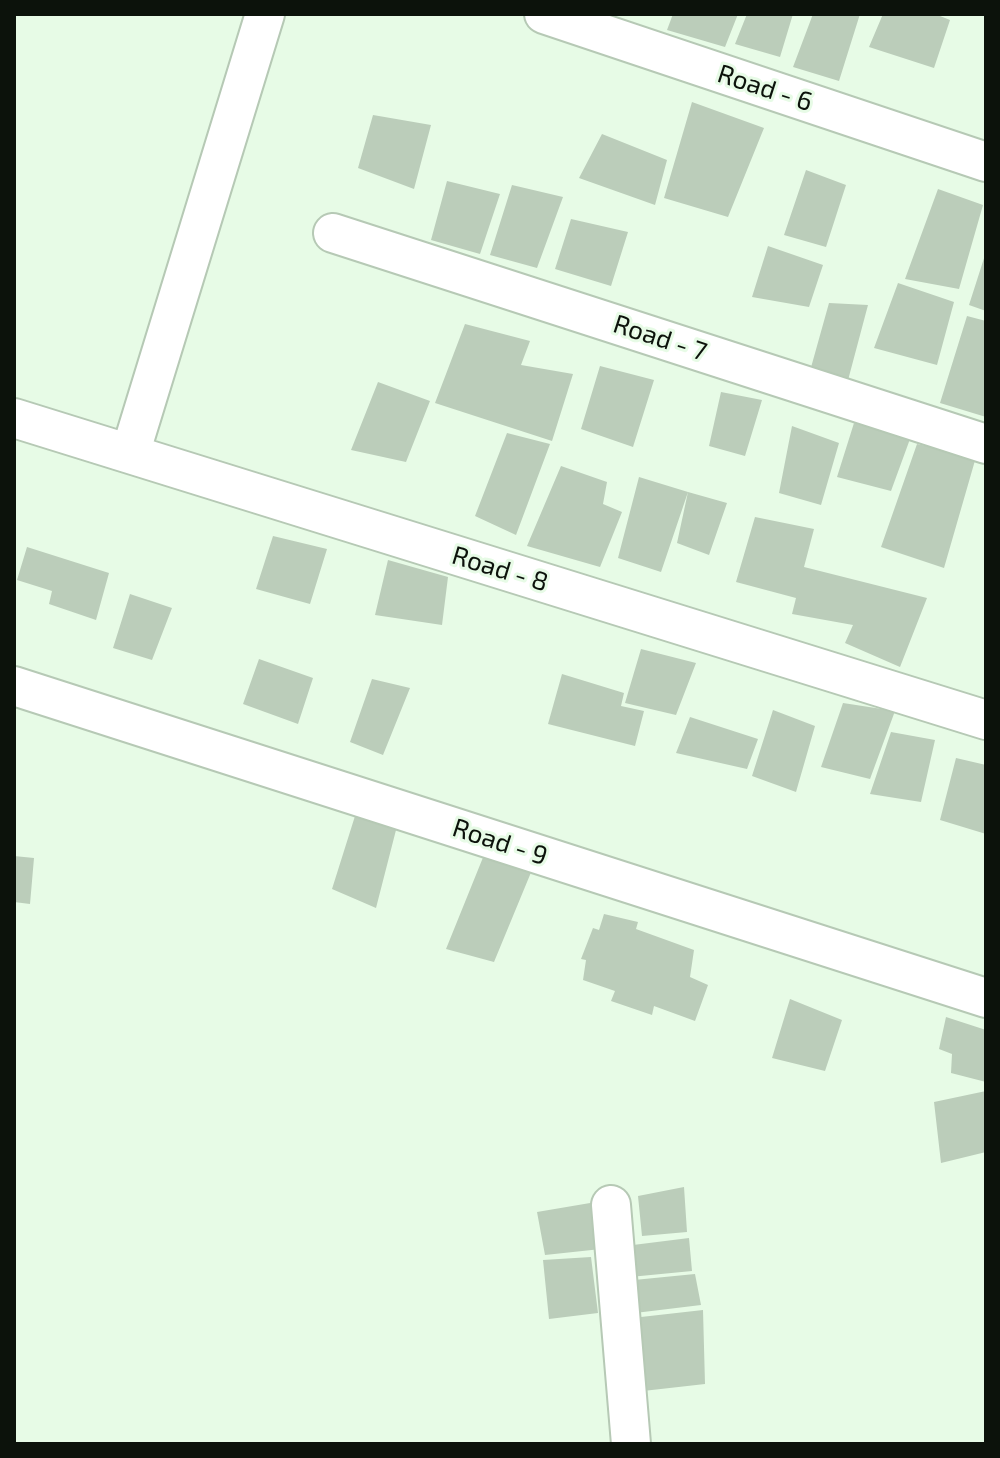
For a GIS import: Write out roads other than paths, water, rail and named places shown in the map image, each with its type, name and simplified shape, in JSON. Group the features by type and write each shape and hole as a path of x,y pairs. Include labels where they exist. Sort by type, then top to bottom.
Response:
{"street":[{"path":"130,454 265,14"},
{"name":"Road - 6","path":"544,14 986,162"},
{"name":"Road - 7","path":"333,233 986,444"},
{"name":"Road - 8","path":"14,418 986,720"},
{"name":"Road - 9","path":"14,686 986,998"},
{"path":"611,1205 631,1444"}]}
